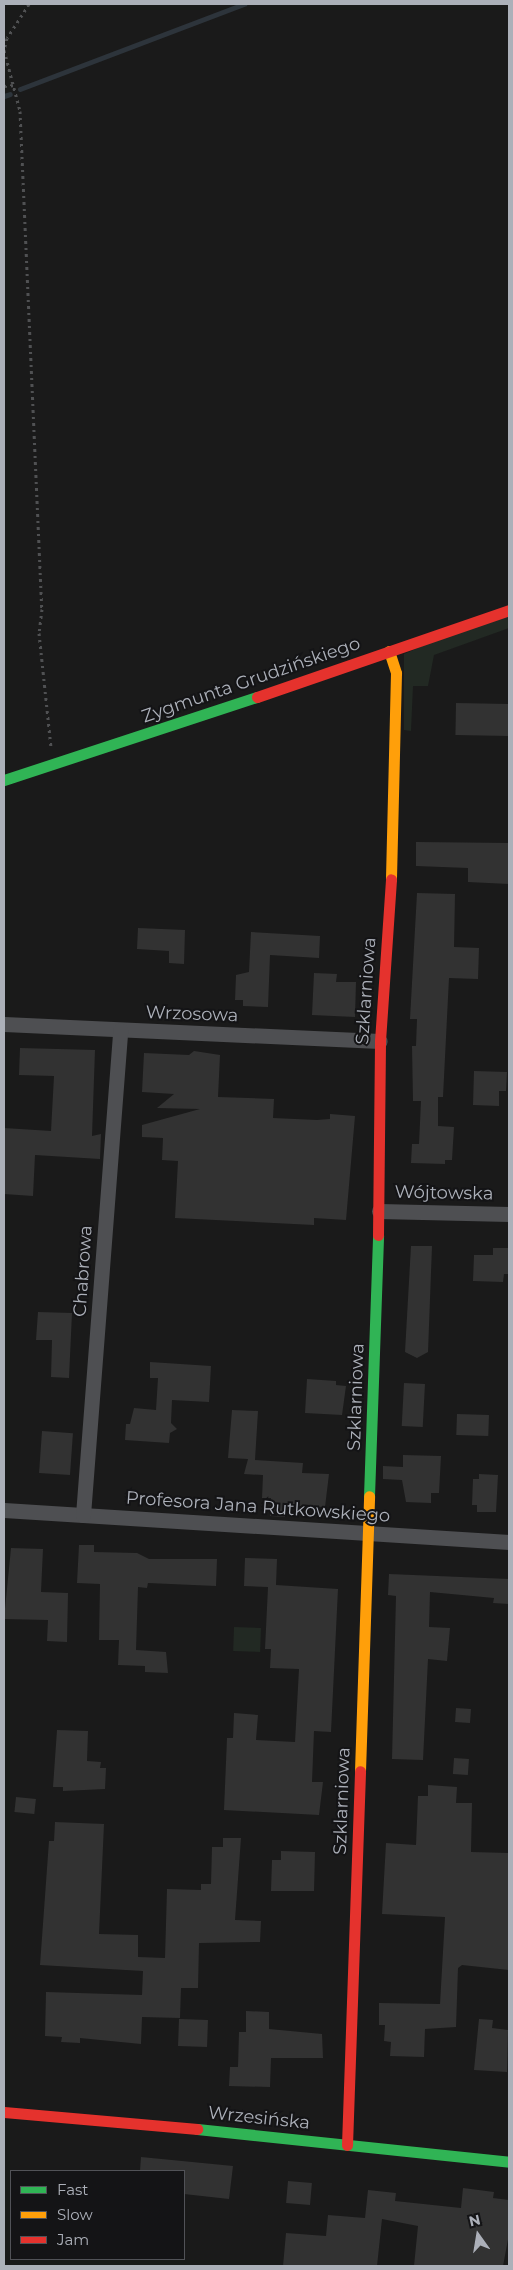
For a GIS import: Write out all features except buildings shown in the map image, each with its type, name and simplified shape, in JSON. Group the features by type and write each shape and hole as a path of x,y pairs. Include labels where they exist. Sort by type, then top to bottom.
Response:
{"street":[{"name":"Zygmunta Grudzińskiego","path":"4,780 56,766 509,610"},
{"name":"Szklarniowa","path":"347,2145 379,1211 380,1041 390,904 396,672 389,651"},
{"name":"Wrzosowa","path":"4,1024 380,1041"},
{"name":"Chabrowa","path":"83,1515 120,1030"},
{"name":"Wójtowska","path":"379,1211 509,1214"},
{"name":"Profesora Jana Rutkowskiego","path":"4,1510 509,1542"},
{"name":"Wrzesińska","path":"4,2112 67,2114 509,2162"}],"path":[{"path":"28,4 6,38 4,50 16,85 21,121 42,599 39,633 45,711 56,766"},
{"path":"4,86 16,85"}],"shaded area":[{"path":"509,608 509,628 434,655 428,686 413,686 411,731 404,730 404,654"},
{"path":"234,1627 261,1628 260,1652 233,1651"}],"waterway":[{"path":"20,89 244,4"},
{"path":"4,96 10,94"}],"traffic: fast":[{"path":"4,780 257,697"},
{"path":"369,1496 378,1235"},
{"path":"197,2129 509,2162"}],"traffic: slow":[{"path":"389,651 396,673 391,879"},
{"path":"360,1771 369,1496"}],"traffic: jam":[{"path":"257,697 509,610"},
{"path":"378,1235 380,1041 391,879"},
{"path":"347,2145 360,1771"},
{"path":"4,2112 197,2129"}]}
